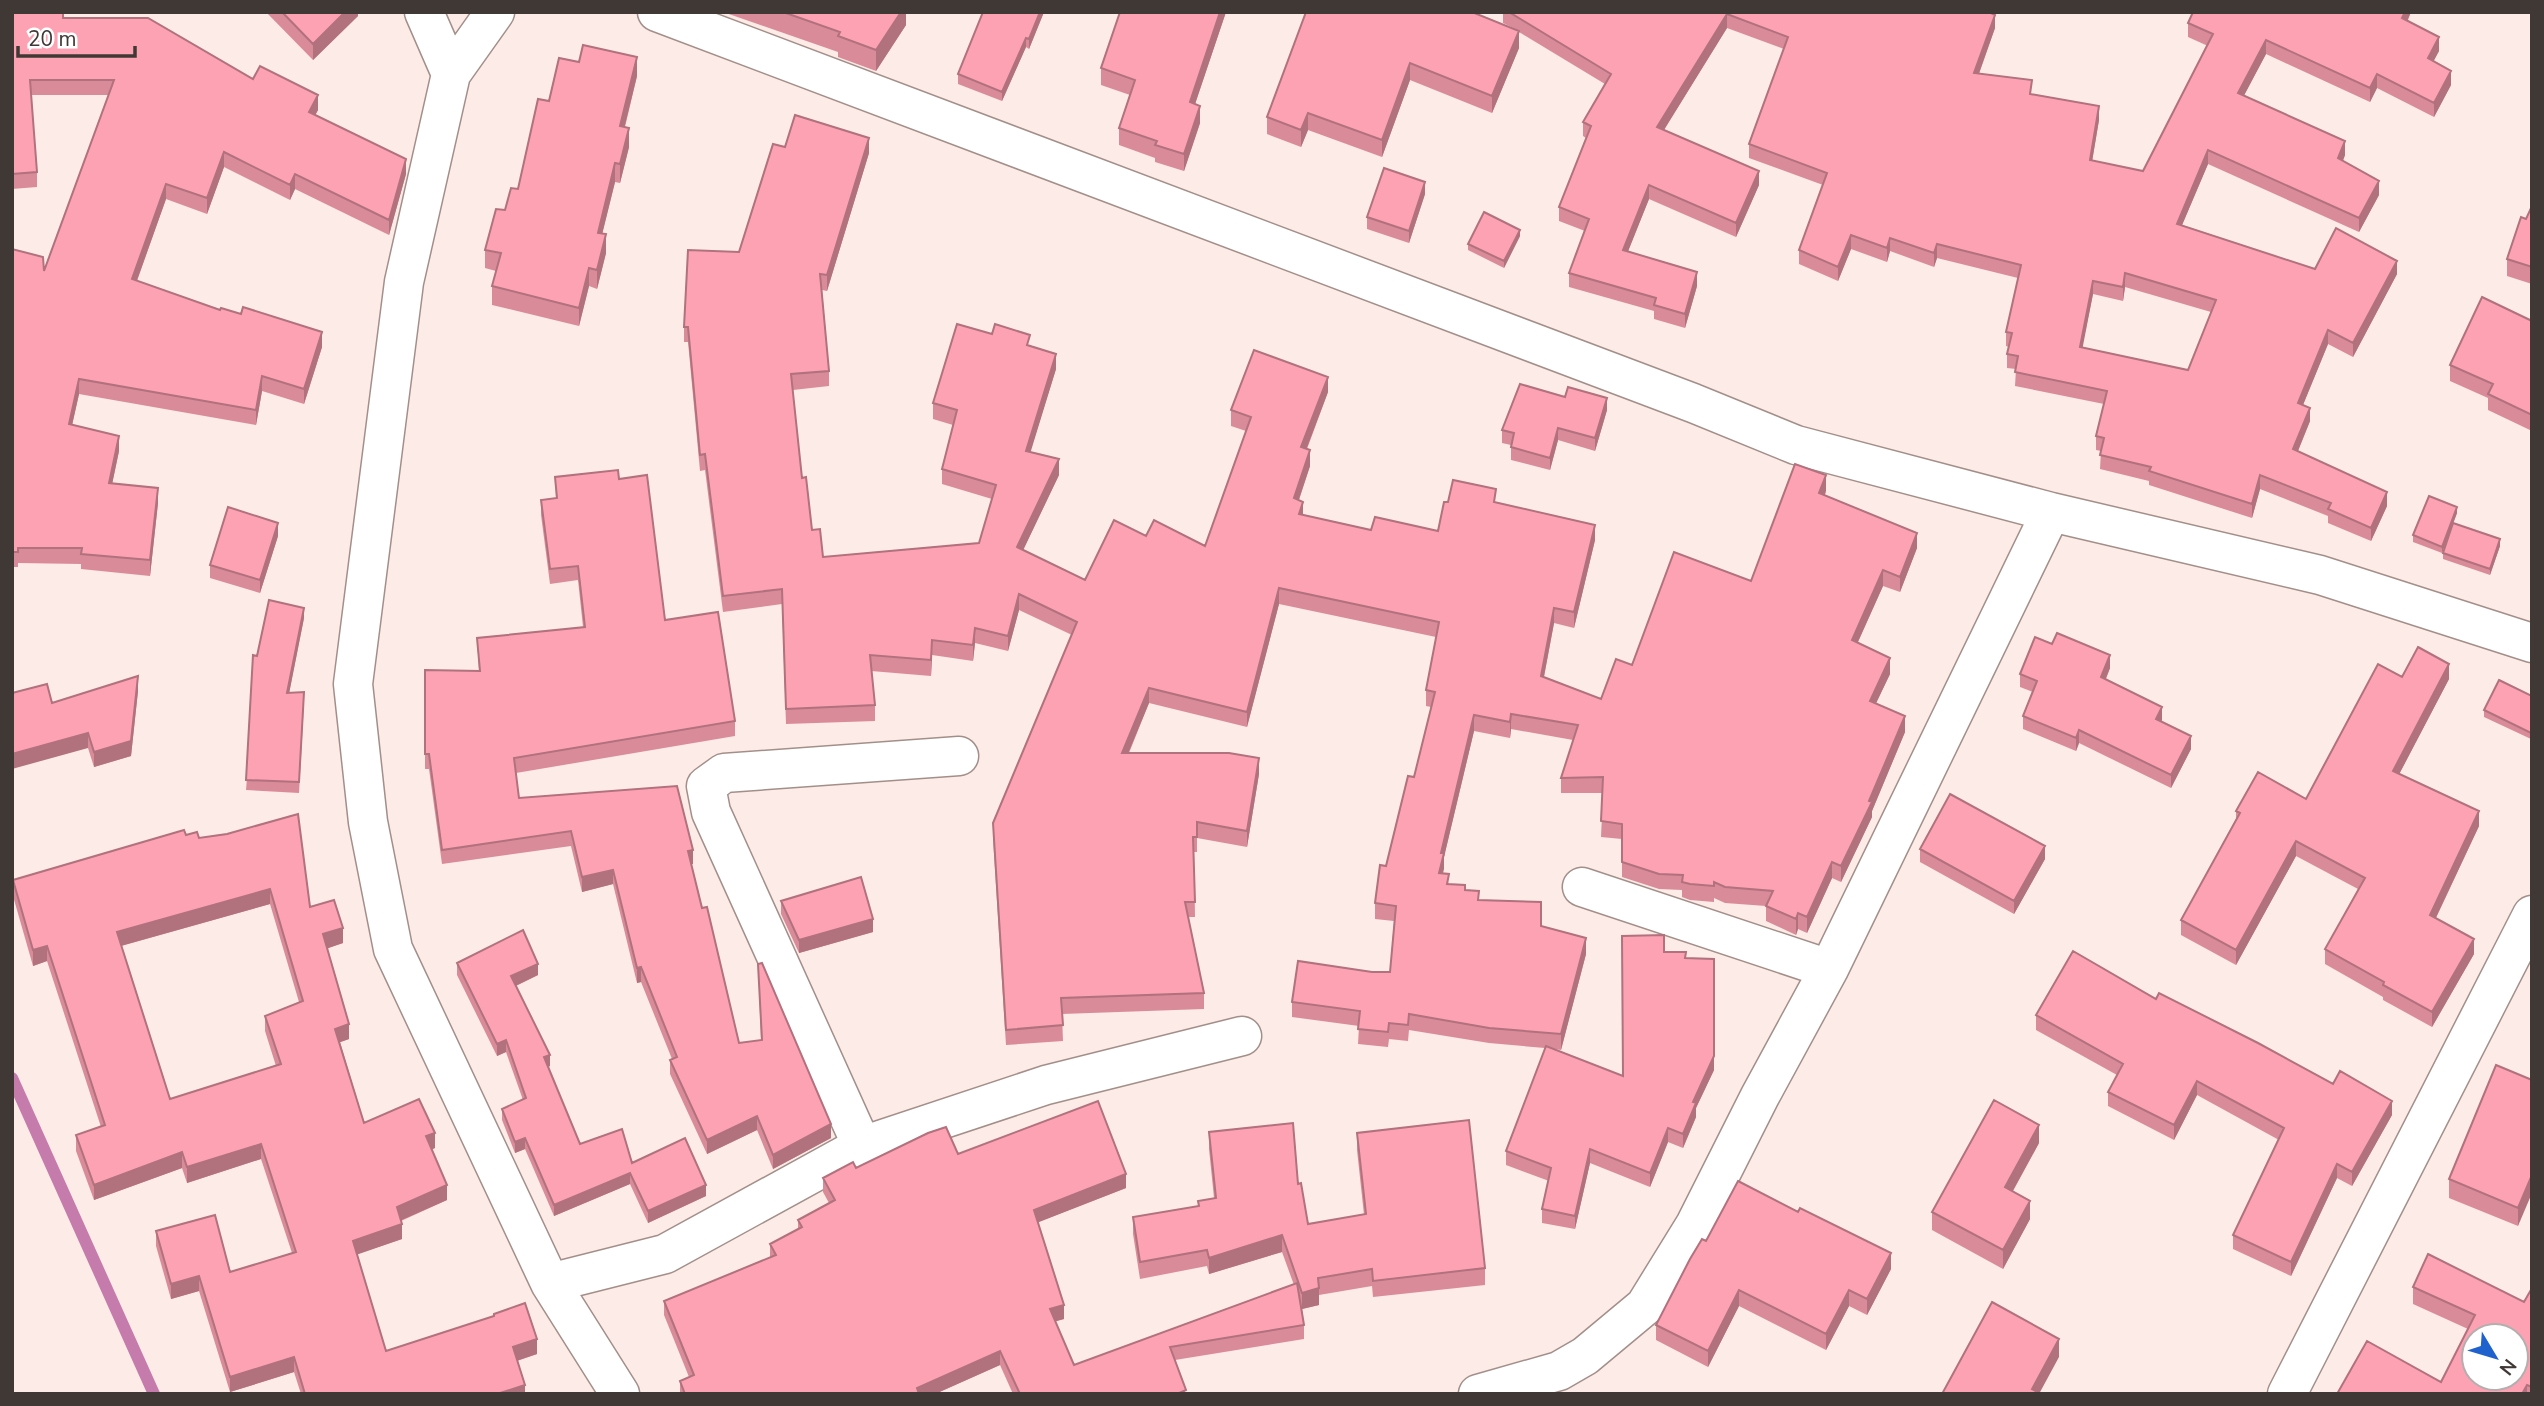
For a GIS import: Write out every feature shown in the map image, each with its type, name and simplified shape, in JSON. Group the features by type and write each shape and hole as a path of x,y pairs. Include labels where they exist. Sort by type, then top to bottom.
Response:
{"street":[{"path":"424,12 451,75"},
{"path":"495,12 451,75 404,282 353,684 368,822 393,949 550,1283 620,1394"},
{"path":"657,12 1796,445 2050,512 2320,575 2532,643"},
{"path":"1478,1394 1559,1371 1585,1356 1645,1306 1695,1225 1760,1096 1829,969 2050,512"},
{"path":"862,1146 711,812 706,786 724,773 960,756"},
{"path":"1582,887 1829,969"},
{"path":"2287,1394 2532,915"},
{"path":"550,1283 665,1254 862,1146 1046,1085 1242,1036"}],"building":[{"path":"12,12 63,12 63,18 148,18 253,79 260,66 318,95 309,112 406,159 389,220 295,174 290,185 224,152 207,198 166,184 132,279 220,310 221,308 241,314 243,307 322,332 304,389 262,376 256,410 79,379 69,424 119,436 109,483 158,488 150,560 81,554 82,548 18,548 18,552 12,552 12,249 43,257 44,271 114,80 30,80 37,172 12,174"},
{"path":"282,12 345,12 313,44"},
{"path":"783,12 901,12 876,50 838,36 840,32"},
{"path":"983,12 1040,12 1002,92 958,74"},
{"path":"1120,12 1220,12 1190,102 1200,106 1184,154 1155,145 1157,141 1119,128 1135,80 1101,68"},
{"path":"1306,12 1472,12 1519,31 1492,96 1410,63 1382,140 1308,113 1301,130 1267,117"},
{"path":"1509,12 1989,12 1995,15 1974,73 2032,80 2030,94 2099,106 2090,160 2143,171 2213,34 2188,23 2193,12 2405,12 2402,18 2439,37 2428,58 2451,71 2434,103 2377,74 2370,88 2266,40 2238,93 2345,141 2338,158 2379,181 2359,218 2208,150 2177,224 2315,269 2336,228 2397,261 2353,343 2328,330 2298,403 2310,408 2293,449 2387,492 2371,528 2328,509 2331,503 2260,475 2252,504 2149,471 2151,467 2100,455 2104,438 2096,436 2107,391 2015,372 2018,356 2007,354 2012,333 2006,332 2021,265 1937,244 1934,253 1890,238 1887,248 1851,235 1838,267 1799,250 1827,173 1749,144 1788,37 1727,14 1657,127 1759,171 1736,223 1649,185 1623,250 1697,272 1685,314 1654,305 1656,298 1569,273 1589,219 1559,207 1591,126 1583,122 1611,74","holes":["2125,273 2216,300 2188,370 2080,347 2093,281 2123,287"]},
{"path":"583,45 637,57 620,126 629,128 620,164 615,163 598,233 606,234 597,270 589,268 579,308 492,286 501,253 485,250 496,209 505,210 511,188 518,189 538,99 549,101 559,58 579,62"},
{"path":"795,115 869,138 827,275 820,274 829,371 791,374 802,478 806,477 812,530 820,529 823,557 979,543 996,485 942,469 957,410 933,403 957,324 992,334 995,324 1030,335 1027,345 1056,354 1026,451 1059,459 1017,547 1085,580 1114,520 1146,536 1154,520 1205,546 1251,417 1231,410 1254,350 1328,377 1301,447 1310,450 1294,498 1303,502 1299,514 1371,530 1375,517 1438,531 1444,502 1448,502 1453,480 1496,489 1494,502 1595,525 1574,612 1554,608 1541,676 1601,699 1616,659 1632,665 1674,552 1751,581 1795,464 1826,475 1819,493 1917,533 1900,577 1883,570 1852,640 1890,658 1870,701 1905,716 1869,801 1872,802 1841,866 1832,862 1807,917 1798,913 1796,919 1766,906 1773,891 1725,887 1714,882 1714,886 1690,884 1682,882 1683,875 1659,874 1622,862 1622,824 1601,821 1603,777 1561,778 1578,725 1511,714 1510,722 1474,715 1441,853 1444,853 1439,873 1449,874 1447,884 1465,885 1465,890 1479,891 1478,900 1541,902 1541,926 1586,938 1561,1034 1489,1028 1409,1014 1408,1025 1389,1023 1388,1032 1358,1029 1360,1011 1292,1002 1298,961 1372,972 1390,972 1396,906 1375,903 1380,865 1386,866 1408,776 1414,777 1435,692 1426,690 1439,622 1279,588 1247,712 1149,688 1122,753 1229,753 1259,758 1247,831 1197,822 1197,837 1193,837 1195,902 1185,902 1204,993 1061,998 1063,1025 1006,1030 993,823 1077,622 1019,594 1008,636 975,628 973,645 932,640 931,660 870,655 875,705 786,709 782,589 723,596 705,454 700,455 688,327 684,327 688,250 739,252 773,144 785,147"},
{"path":"1384,168 1425,182 1409,231 1367,217"},
{"path":"2532,206 2532,267 2507,259 2521,217 2526,219"},
{"path":"1484,212 1520,230 1504,261 1468,244"},
{"path":"2482,297 2532,321 2532,415 2488,394 2493,384 2450,365"},
{"path":"1520,384 1565,397 1568,387 1607,398 1595,438 1558,428 1550,458 1511,447 1514,433 1502,430"},
{"path":"618,470 619,479 647,475 665,620 718,612 735,721 514,758 519,798 677,786 693,850 688,851 702,908 707,907 739,1043 762,1040 758,964 762,963 831,1124 773,1155 757,1116 707,1140 670,1060 677,1057 641,967 637,968 613,870 582,877 571,831 442,850 429,754 425,754 425,670 480,671 477,638 585,627 578,566 550,569 541,500 557,498 555,477"},
{"path":"2429,496 2457,507 2442,547 2413,535"},
{"path":"228,507 278,523 260,580 210,565"},
{"path":"2453,523 2500,539 2490,569 2443,553"},
{"path":"269,600 304,608 287,693 304,692 299,782 246,780 253,655 257,656"},
{"path":"2057,633 2110,655 2101,677 2162,707 2156,719 2191,736 2171,775 2079,730 2076,738 2023,716 2037,681 2020,674 2035,637 2052,644"},
{"path":"2418,647 2449,664 2393,771 2479,811 2430,915 2474,939 2432,1012 2325,949 2365,878 2296,841 2236,950 2181,920 2240,813 2236,811 2258,772 2306,799 2378,664 2402,677"},
{"path":"138,676 131,741 94,752 88,733 12,754 12,693 47,684 52,703"},
{"path":"2499,680 2532,696 2531,733 2484,710"},
{"path":"1950,794 2045,846 2014,901 1920,849"},
{"path":"298,814 310,907 334,900 343,928 323,934 349,1024 335,1029 364,1123 419,1099 435,1133 426,1136 447,1185 397,1207 402,1224 353,1241 386,1351 494,1316 525,1303 537,1339 513,1347 525,1385 497,1394 305,1394 294,1357 230,1377 199,1276 171,1284 156,1231 215,1215 230,1272 296,1252 261,1144 187,1167 182,1152 94,1185 76,1135 105,1125 47,946 33,950 13,880 184,830 186,835 197,832 199,838 227,834","holes":["270,889 303,1001 265,1016 281,1064 170,1099 117,932"]},
{"path":"861,877 873,919 799,940 781,901"},
{"path":"523,930 538,964 511,976 550,1055 544,1057 580,1144 622,1129 632,1163 685,1138 706,1185 648,1211 630,1173 554,1205 525,1138 515,1142 502,1109 526,1098 506,1040 497,1044 457,963"},
{"path":"1664,935 1664,952 1686,952 1685,958 1714,959 1714,1056 1693,1102 1696,1103 1683,1134 1668,1128 1650,1173 1590,1149 1575,1216 1542,1209 1551,1168 1506,1151 1546,1046 1623,1076 1622,936"},
{"path":"2073,951 2156,999 2159,993 2333,1084 2340,1071 2392,1101 2352,1172 2337,1164 2291,1262 2233,1235 2284,1128 2197,1081 2174,1125 2108,1092 2123,1064 2036,1015"},
{"path":"2496,1065 2532,1080 2532,1175 2518,1208 2449,1179"},
{"path":"1994,1100 2039,1125 2005,1187 2030,1201 2003,1250 1932,1212"},
{"path":"1098,1101 1126,1174 1034,1210 1064,1305 1050,1309 1074,1365 1297,1283 1304,1325 1170,1347 1186,1390 1177,1394 1020,1394 1000,1351 917,1388 919,1394 685,1394 680,1381 694,1375 664,1301 776,1255 770,1244 802,1227 798,1220 835,1200 823,1178 853,1162 856,1168 946,1127 958,1154"},
{"path":"1469,1120 1485,1268 1373,1281 1372,1269 1318,1278 1319,1288 1302,1293 1282,1235 1209,1258 1207,1250 1140,1262 1133,1217 1199,1206 1198,1201 1216,1198 1209,1132 1293,1123 1298,1184 1301,1183 1308,1224 1366,1214 1357,1133"},
{"path":"1738,1181 1798,1212 1800,1208 1891,1253 1867,1299 1849,1290 1826,1334 1739,1290 1708,1351 1656,1325 1690,1259 1702,1239 1706,1241"},
{"path":"2428,1254 2524,1302 2532,1288 2532,1387 2530,1322 2471,1322 2475,1315 2413,1287"},
{"path":"1992,1302 2059,1339 2032,1389 2041,1394 1942,1394"},
{"path":"2367,1341 2441,1382 2460,1345 2460,1392 2523,1392 2337,1394"}],"waterway":[{"path":"12,1078 154,1394"}]}
